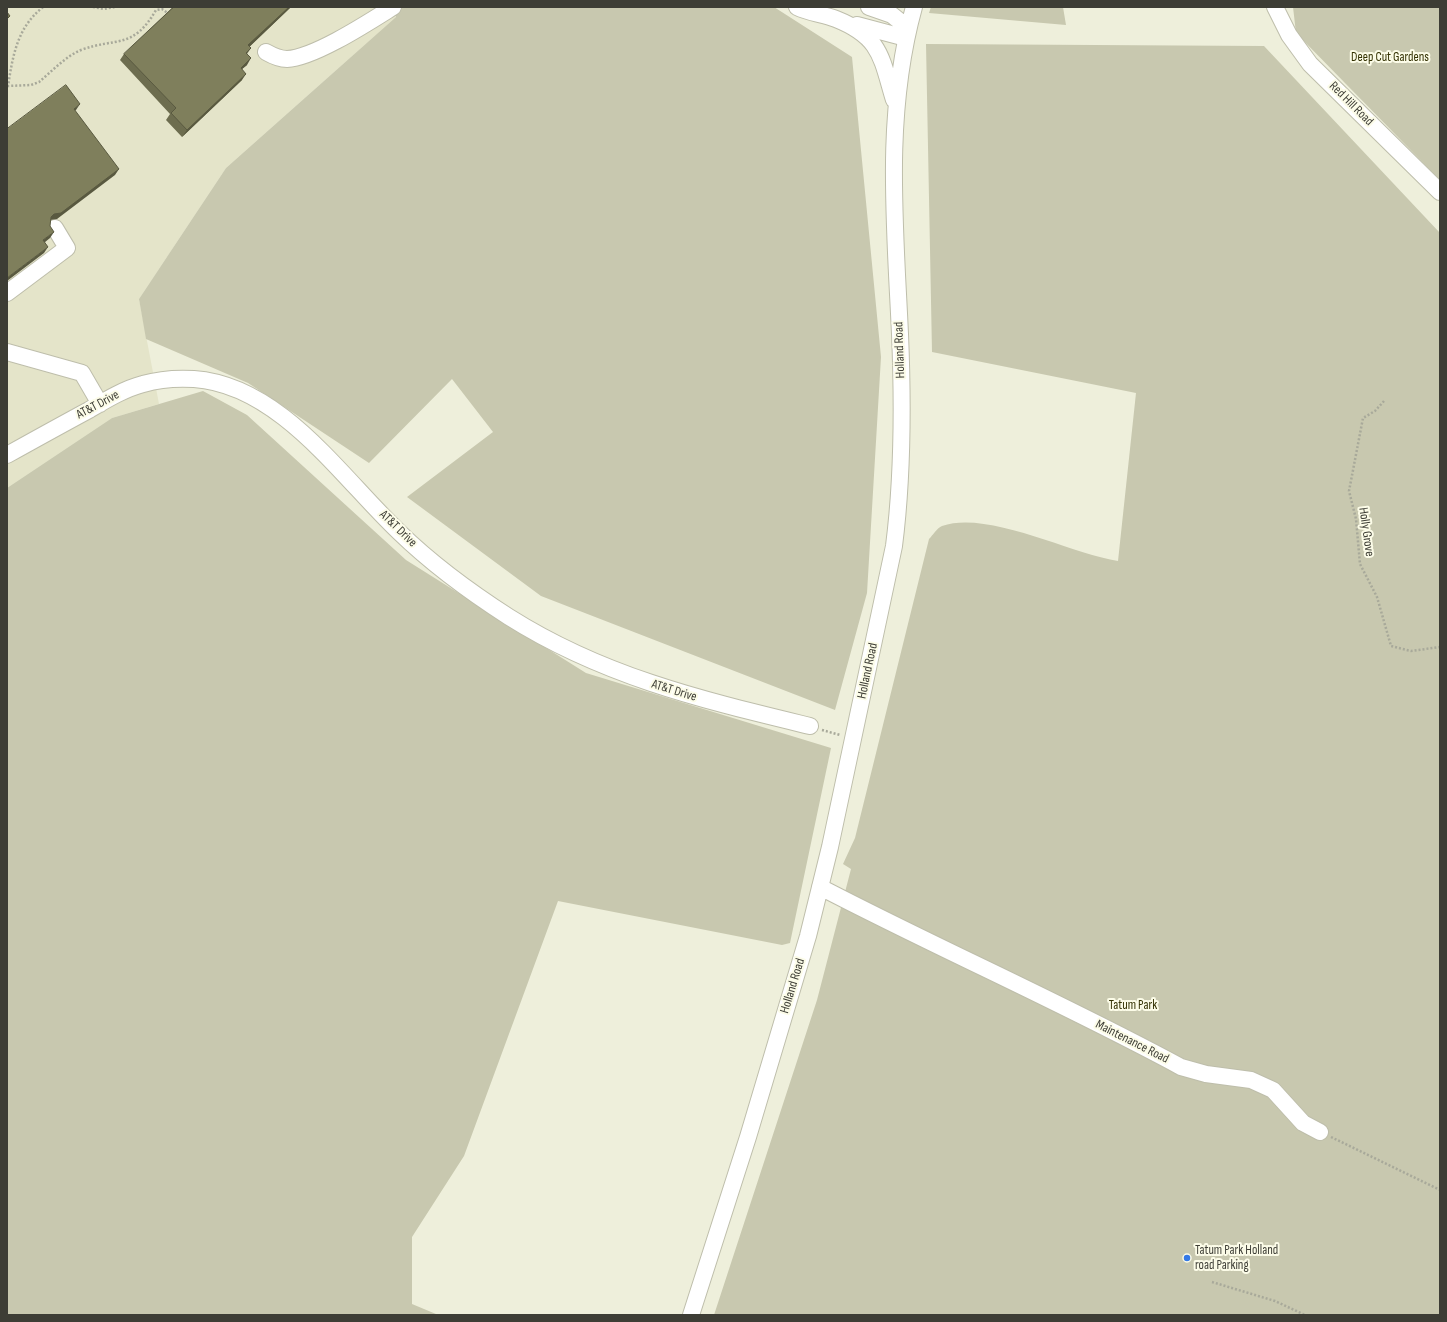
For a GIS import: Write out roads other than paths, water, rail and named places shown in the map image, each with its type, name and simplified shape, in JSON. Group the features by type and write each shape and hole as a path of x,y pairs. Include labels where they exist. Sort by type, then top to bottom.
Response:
{"street":[{"path":"266,52 276,58 288,59 309,53 331,43 393,7"},
{"path":"797,7 836,19 907,33"},
{"path":"869,7 892,15 907,33"},
{"name":"Holland Road","path":"691,1315 748,1137 804,950 820,887 853,739 894,546 899,503 902,394 894,162 895,106 907,33 914,7"},
{"name":"Red Hill Road","path":"1275,7 1288,35 1306,60 1440,192"},
{"path":"836,19 865,34 873,42 880,57 895,106"},
{"path":"7,293 67,248 66,244 55,228"},
{"path":"7,352 82,373 100,404"},
{"name":"AT&T Drive","path":"7,455 100,404 142,384 169,379 196,379 224,385 255,399 292,424 398,531 434,563 484,601 537,633 572,652 636,679 697,698 810,726"},
{"name":"Maintenance Road","path":"820,887 895,926 1010,981 1181,1067 1206,1074 1251,1080 1273,1090 1303,1123 1320,1132"}],"place":[{"name":"Tatum Park Holland road Parking","path":"1187,1258"}],"park label":[{"name":"Deep Cut Gardens","path":"1390,58"},
{"name":"Tatum Park","path":"1133,1006"}]}
